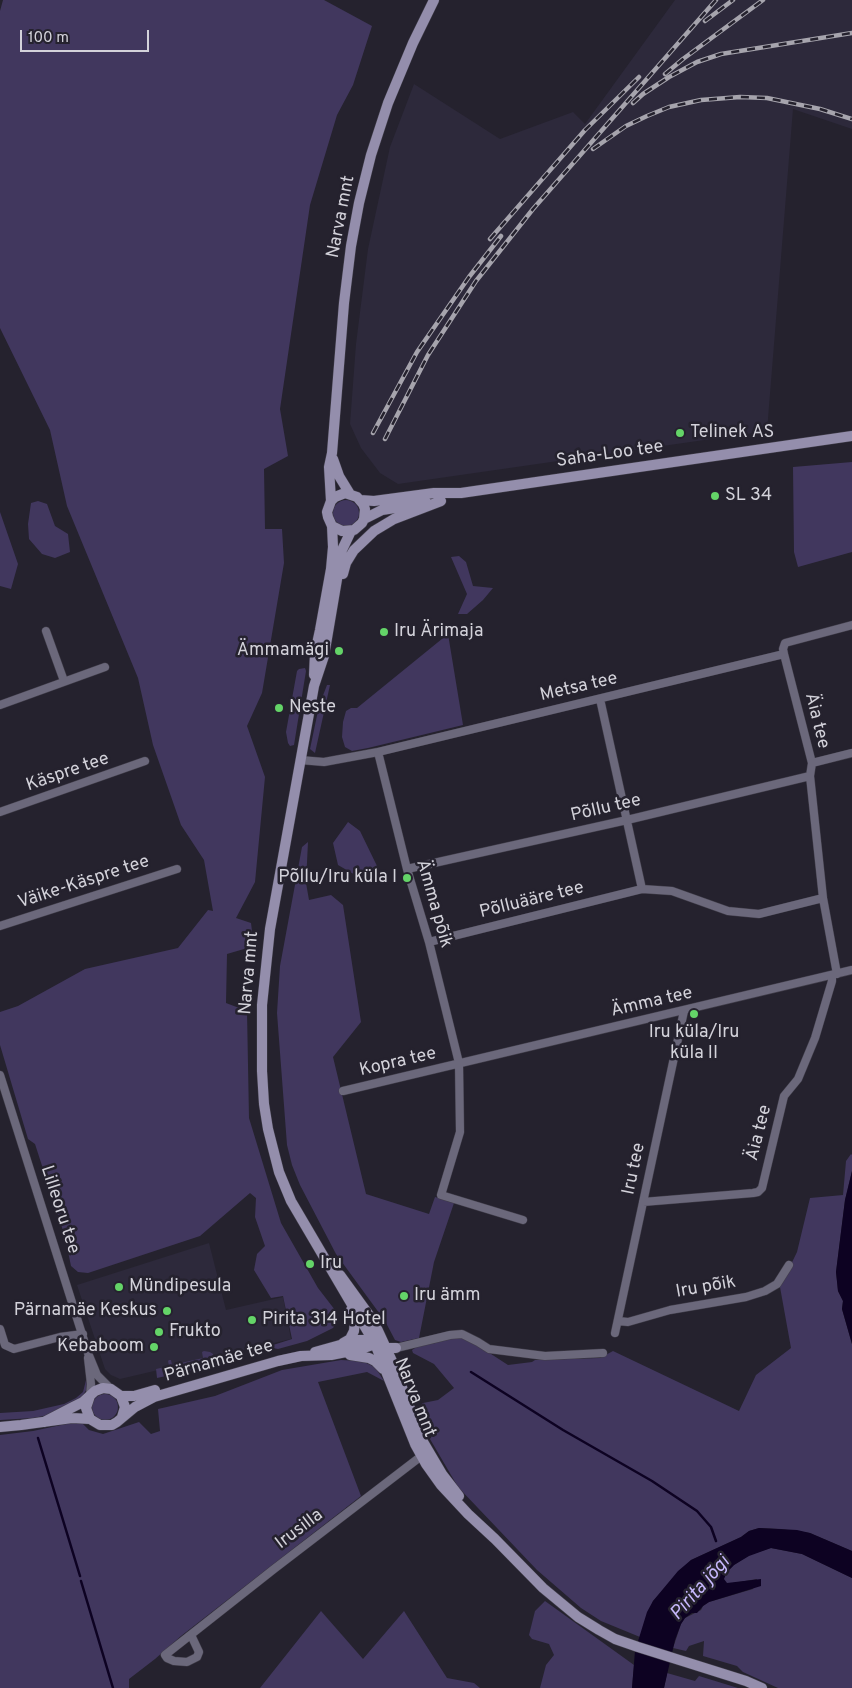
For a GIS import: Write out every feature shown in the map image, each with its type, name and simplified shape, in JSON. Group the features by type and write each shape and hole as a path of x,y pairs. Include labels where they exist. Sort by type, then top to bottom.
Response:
{"main road":[{"name":"Narva mnt","path":"314,686 314,653 326,601 333,548 332,526 327,512 331,501 329,467 332,453 344,303 351,246 371,155 388,103 413,43 434,0"},
{"name":"Saha-Loo tee","path":"360,500 374,501 434,493 461,493 852,436"},
{"name":"Narva mnt","path":"332,453 338,476 350,494 360,500"},
{"name":"Saha-Loo tee","path":"364,519 382,510 441,502 461,493"},
{"path":"331,501 339,495 350,494"},
{"path":"360,500 365,509 364,519"},
{"path":"330,620 338,601 346,563 362,541 374,530 394,519 441,502"},
{"name":"Narva mnt","path":"364,519 358,527 351,531 342,550 324,656 314,686 270,929 262,1005 264,1104 279,1172 291,1201 374,1344 415,1444 425,1454"},
{"path":"332,526 342,531 351,531"},
{"name":"Narva mnt","path":"322,1254 350,1288 391,1348 425,1454 441,1485 543,1588 578,1617 615,1639 746,1681 762,1688"},
{"path":"342,1344 350,1339 354,1332 355,1324 343,1290"},
{"path":"374,1322 377,1339 374,1344"},
{"path":"301,1356 358,1340 366,1340 391,1348"},
{"name":"Pärnamäe tee","path":"121,1418 142,1402 160,1395 301,1356 331,1355 361,1349 374,1344"},
{"path":"331,1355 370,1358 381,1367 390,1380"},
{"path":"121,1396 134,1396 159,1389 198,1384"},
{"path":"44,1422 73,1408 96,1391 103,1388 111,1388 121,1396 125,1407 121,1418 117,1422 106,1426 95,1423 90,1419 86,1408 90,1396"},
{"path":"0,1427 72,1418 90,1419"}],"street":[{"path":"784,654 785,643 852,625"},
{"path":"46,631 64,682"},
{"name":"Metsa tee","path":"300,760 324,762 378,752 784,654"},
{"name":"Äia tee","path":"643,1202 753,1193 762,1188 784,1096 798,1079 815,1038 835,974 823,898 810,776 812,763 784,654"},
{"path":"0,705 105,666"},
{"path":"600,699 642,889"},
{"name":"Ämma põik","path":"378,752 459,1063 460,1132 441,1195 523,1220"},
{"path":"812,763 852,753"},
{"name":"Käspre tee","path":"0,812 145,761"},
{"name":"Põllu tee","path":"407,869 810,776"},
{"name":"Väike-Käspre tee","path":"0,926 177,868"},
{"name":"Põlluääre tee","path":"428,942 642,889 672,891 728,910 759,914 823,898"},
{"name":"Ämma tee","path":"459,1063 852,970"},
{"name":"Iru tee","path":"615,1333 684,1011"},
{"name":"Kopra tee","path":"343,1091 459,1063"},
{"name":"Lilleoru tee","path":"0,1075 88,1353 97,1375 111,1388"},
{"name":"Iru põik","path":"618,1321 628,1322 670,1310 746,1297 765,1291 777,1284 789,1265"},
{"path":"0,1329 5,1345 14,1349 60,1337 83,1334"},
{"path":"391,1348 462,1334 489,1349 545,1356 603,1354"},
{"name":"Lilleoru tee","path":"88,1353 91,1384 90,1396"},
{"name":"Irusilla","path":"191,1635 425,1454"}],"shaded area":[{"path":"3,0 324,0 372,26 353,85 337,115 310,205 280,409 288,456 264,469 265,529 282,529 284,563 262,693 247,726 265,777 255,882 236,918 251,923 253,939 244,949 227,954 226,1003 247,1011 249,1118 281,1223 318,1288 335,1310 338,1320 333,1328 307,1341 278,1349 273,1348 273,1345 292,1339 283,1296 271,1298 254,1270 257,1254 265,1246 255,1217 256,1198 250,1193 200,1236 88,1273 78,1272 71,1266 65,1237 35,1144 28,1139 0,1045 0,1012 18,1006 85,969 178,948 208,910 213,911 204,860 181,825 153,745 138,678 67,506 50,430 0,328 0,11"},
{"path":"675,0 852,0 852,129 793,109 767,431 398,484 380,473 361,448 350,424 356,344 368,249 390,147 414,84 500,139 573,112 585,124"},
{"path":"852,462 852,552 798,567 794,552 793,467"},
{"path":"346,500 355,504 359,513 355,522 346,526 337,522 333,513 337,504"},
{"path":"38,501 47,504 55,526 68,534 70,552 55,558 42,554 29,539 28,524 31,503"},
{"path":"0,512 18,564 11,589 0,586"},
{"path":"459,556 466,562 473,586 493,588 467,614 458,614 467,594 451,557"},
{"path":"448,634 463,725 352,751 345,747 342,737 346,711 351,708 357,708"},
{"path":"305,668 294,745 290,746 286,732 297,671"},
{"path":"327,685 330,685 315,753 310,749 319,706"},
{"path":"348,822 360,831 377,866 357,876 338,865 333,843"},
{"path":"308,842 306,883 309,900 331,895 343,905 361,1022 333,1057 366,1194 429,1214 435,1197 454,1203 434,1262 419,1338 401,1342 395,1340 385,1321 336,1254 300,1185 287,1145 277,1013 280,966 302,847"},
{"path":"851,1154 852,1171 845,1200 836,1272 838,1291 843,1301 842,1309 852,1344 852,1551 810,1533 759,1528 749,1531 741,1537 691,1560 653,1601 640,1637 601,1621 581,1608 537,1570 458,1487 430,1439 434,1433 421,1405 438,1400 454,1388 434,1364 413,1353 412,1350 418,1346 435,1343 450,1337 463,1337 508,1365 535,1360 600,1358 613,1351 739,1411 756,1375 791,1348 780,1287 797,1252 810,1198 843,1195 846,1161"},
{"path":"209,1243 226,1310 283,1297 291,1339 120,1379 111,1375 105,1369 77,1285"},
{"path":"202,1352 213,1354 216,1365 157,1378 156,1369 169,1366 169,1360 171,1360 172,1365 203,1358"},
{"path":"341,1360 362,1361 375,1367 384,1381 367,1372 318,1382 361,1496 181,1636 129,1679 129,1688 0,1688 0,1435 33,1431 80,1421 89,1430 103,1434 139,1422 151,1434 160,1431 158,1409 215,1396 282,1370"},
{"path":"86,1380 87,1389 81,1398 49,1415 0,1420 0,1413 33,1411 64,1404 83,1392"},
{"path":"105,1394 114,1398 118,1407 114,1416 105,1420 96,1416 92,1407 96,1398"},
{"path":"771,1548 802,1554 852,1578 852,1688 778,1688 743,1672 737,1666 703,1656 704,1641 689,1646 686,1651 673,1648 685,1618 701,1610 709,1602 753,1589 757,1579 727,1584 723,1579 734,1565 749,1555"},
{"path":"545,1601 634,1665 632,1688 540,1688 546,1665 554,1655 549,1644 532,1639 529,1635 535,1611"},
{"path":"321,1611 363,1659 404,1611 447,1678 474,1683 480,1688 260,1688"},
{"path":"667,1673 695,1681 699,1676 738,1688 664,1688"}],"water":[{"path":"852,1171 852,1344 842,1309 843,1301 838,1291 836,1272 845,1200"},
{"name":"Pirita jõgi","path":"759,1528 797,1530 810,1533 852,1551 852,1578 802,1554 771,1548 749,1556 734,1565 727,1572 724,1579 727,1583 761,1579 761,1586 709,1602 697,1613 692,1613 685,1618 675,1640 664,1688 632,1688 635,1651 647,1612 653,1601 678,1571 691,1560 741,1537 749,1531"}],"waterway":[{"path":"471,1372 563,1430 652,1481 697,1511 711,1527 716,1541"},
{"path":"38,1438 80,1576"},
{"path":"81,1581 113,1688"}],"railway":[{"path":"385,439 428,355 476,281 533,209 716,0"},
{"path":"705,21 733,0"},
{"path":"665,74 763,0"},
{"path":"633,103 669,77 697,62 721,54 852,33"},
{"path":"490,239 585,130 639,77"},
{"path":"593,149 626,126 647,116 669,107 701,100 740,97 767,98 820,109 852,119"},
{"path":"373,433 417,352 469,277 501,236"}],"place":[{"name":"Telinek AS","path":"680,433"},
{"name":"SL 34","path":"715,496"},
{"name":"Iru Ärimaja","path":"384,632"},
{"name":"Ämmamägi","path":"339,651"},
{"name":"Neste","path":"279,708"},
{"name":"Põllu/Iru küla I","path":"407,878"},
{"name":"Iru küla/Iru küla II","path":"694,1014"},
{"name":"Iru","path":"310,1264"},
{"name":"Mündipesula","path":"119,1287"},
{"name":"Iru ämm","path":"404,1296"},
{"name":"Pärnamäe Keskus","path":"167,1311"},
{"name":"Pirita 314 Hotel","path":"252,1320"},
{"name":"Frukto","path":"159,1332"},
{"name":"Kebaboom","path":"154,1347"}]}
